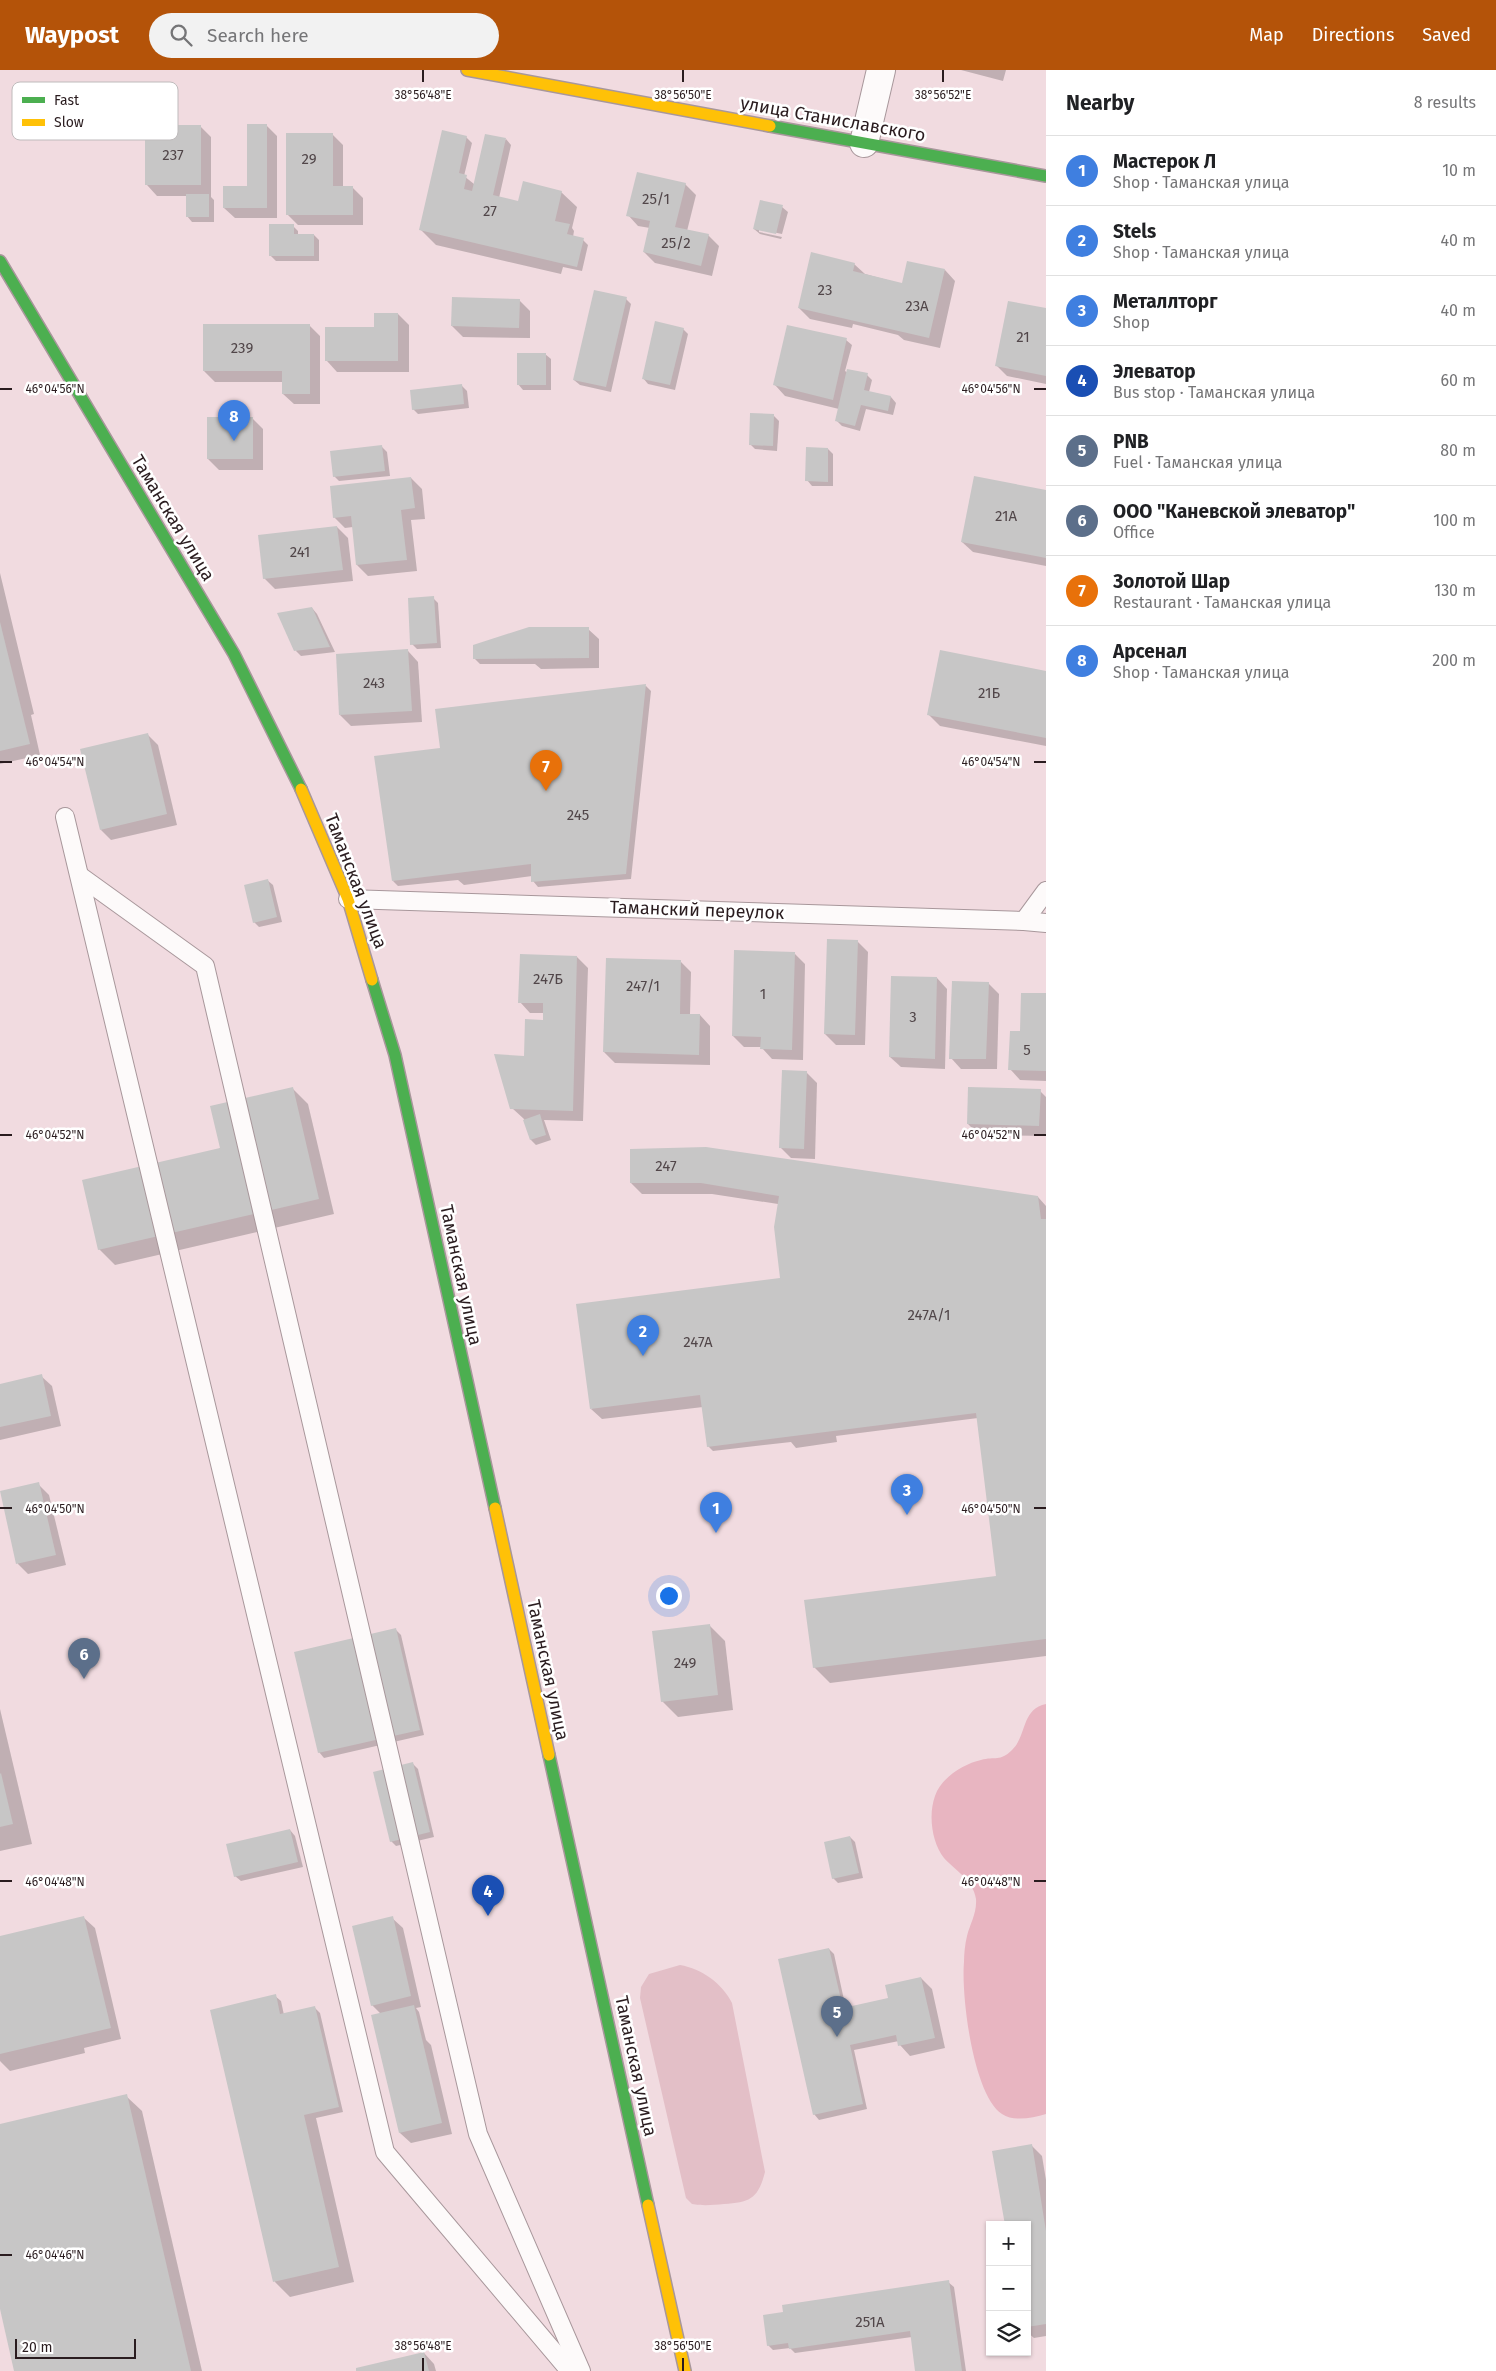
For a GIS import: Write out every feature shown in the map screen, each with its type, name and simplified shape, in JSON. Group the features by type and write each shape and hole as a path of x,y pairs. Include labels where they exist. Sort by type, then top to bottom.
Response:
{"street":[{"name":"улица Станиславского","path":"467,70 1046,176"},
{"path":"864,143 881,70"},
{"name":"Таманская улица","path":"0,261 234,654 279,742 316,821 348,899 394,1055 685,2371"}],"lane":[{"path":"66,817 385,2152 570,2371"},
{"path":"80,876 205,966 478,2134 581,2371"},
{"path":"1024,921 1046,890"},
{"name":"Таманский переулок","path":"348,899 1046,923"}],"shaded area":[{"path":"1046,1704 1046,2114 1018,2119 1002,2114 992,2103 983,2087 976,2066 967,2020 964,1956 976,1899 968,1881 940,1852 932,1828 932,1812 938,1789 947,1778 960,1768 974,1762 1008,1754 1017,1744 1032,1711"},
{"path":"680,1965 696,1970 711,1978 723,1989 732,2003 765,2172 756,2193 747,2200 740,2202 700,2205 692,2204 686,2198 640,1998 641,1987 649,1974"}],"building":[{"path":"247,124 267,124 267,208 223,208 223,186 247,186"},
{"path":"178,125 201,125 201,185 145,185 145,140 178,140"},
{"path":"442,130 467,136 459,173 467,175 464,189 472,191 485,134 506,138 493,195 518,201 523,181 562,191 555,221 570,224 567,234 584,238 577,267 419,230"},
{"path":"286,133 333,133 333,186 353,186 353,215 286,215"},
{"path":"637,172 686,183 675,227 709,234 701,266 643,252 650,221 626,216"},
{"path":"186,194 209,194 209,217 186,217"},
{"path":"760,200 783,205 776,234 753,229"},
{"path":"269,224 294,224 294,234 314,234 314,256 269,256"},
{"path":"811,252 855,263 853,271 902,283 907,261 945,269 929,338 798,308"},
{"path":"594,290 627,297 606,387 573,380"},
{"path":"452,297 520,299 519,328 451,326"},
{"path":"1008,301 1046,308 1046,376 995,366"},
{"path":"374,313 398,313 398,361 325,361 325,327 374,327"},
{"path":"655,321 684,328 670,385 642,379"},
{"path":"203,324 310,324 310,394 282,394 282,371 203,371"},
{"path":"787,325 847,338 833,400 773,385"},
{"path":"517,353 546,353 546,385 517,385"},
{"path":"847,369 868,373 864,390 891,396 888,411 861,405 855,426 835,421"},
{"path":"462,384 464,404 412,410 410,390"},
{"path":"750,413 774,414 773,446 749,445"},
{"path":"207,417 253,417 253,459 207,459"},
{"path":"382,445 385,471 333,477 330,451"},
{"path":"806,447 828,448 828,482 805,481"},
{"path":"974,476 1046,490 1046,558 961,542"},
{"path":"411,477 415,508 401,510 407,560 356,565 351,516 333,518 330,486"},
{"path":"337,526 343,570 263,579 258,535"},
{"path":"434,596 437,643 410,645 408,598"},
{"path":"312,607 330,647 294,651 277,613"},
{"path":"0,622 30,744 0,751"},
{"path":"529,627 589,627 589,658 473,659 473,645"},
{"path":"408,649 412,711 339,715 336,654"},
{"path":"940,650 1046,671 1046,738 927,715"},
{"path":"646,684 626,874 531,882 531,864 392,881 374,756 440,748 435,709"},
{"path":"148,733 167,814 100,830 80,749"},
{"path":"268,879 277,917 253,923 244,885"},
{"path":"827,939 858,940 855,1035 824,1034"},
{"path":"734,950 795,952 792,1050 760,1049 761,1037 732,1036"},
{"path":"520,954 577,956 573,1111 510,1109 494,1054 524,1056 525,1019 543,1020 543,1003 518,1003"},
{"path":"606,958 681,960 680,1014 700,1014 699,1055 603,1052"},
{"path":"891,976 937,977 935,1059 889,1057"},
{"path":"952,981 989,982 986,1059 949,1059"},
{"path":"1021,993 1046,993 1046,1071 1008,1070 1010,1031 1020,1031"},
{"path":"782,1070 807,1071 804,1149 779,1148"},
{"path":"293,1087 319,1199 98,1250 82,1180 220,1148 210,1106"},
{"path":"968,1087 1041,1089 1039,1126 967,1124"},
{"path":"540,1114 546,1135 530,1140 523,1120"},
{"path":"706,1147 1038,1196 1041,1219 1046,1219 1046,1639 813,1668 804,1600 996,1576 976,1413 707,1447 700,1395 590,1409 576,1304 780,1278 774,1227 779,1196 701,1183 630,1183 630,1149"},
{"path":"42,1374 51,1416 0,1427 0,1384"},
{"path":"39,1482 56,1555 16,1564 0,1491"},
{"path":"710,1624 718,1695 661,1702 652,1631"},
{"path":"396,1628 420,1730 318,1753 294,1652"},
{"path":"413,1762 430,1832 390,1842 373,1772"},
{"path":"0,1774 13,1824 0,1827"},
{"path":"290,1829 298,1862 234,1877 226,1844"},
{"path":"850,1836 859,1873 832,1879 824,1842"},
{"path":"84,1916 111,2028 0,2054 0,1936"},
{"path":"393,1916 411,1996 371,2006 352,1926"},
{"path":"829,1948 843,2008 888,1998 885,1985 921,1977 935,2038 898,2046 896,2035 850,2045 863,2104 813,2115 778,1959"},
{"path":"276,1994 280,2014 315,2006 339,2107 304,2115 339,2267 273,2282 210,2010"},
{"path":"414,2005 442,2123 399,2133 371,2015"},
{"path":"127,2094 191,2371 14,2371 0,2309 0,2124"},
{"path":"1032,2144 1046,2231 1046,2324 1031,2326 1031,2221 1004,2221 992,2151"},
{"path":"949,2280 962,2371 915,2371 910,2331 789,2349 788,2343 767,2346 763,2315 783,2312 782,2305"},
{"path":"424,2352 429,2371 356,2371 356,2368"}],"traffic: fast":[{"path":"770,126 1046,176"},
{"path":"0,261 234,654 301,789"},
{"path":"372,980 395,1055 495,1508"},
{"path":"549,1755 648,2205"}],"traffic: slow":[{"path":"467,70 770,126"},
{"path":"301,789 348,899 372,980"},
{"path":"495,1508 549,1755"},
{"path":"648,2205 685,2371"}],"place":[{"name":"Арсенал","path":"234,441"},
{"name":"Золотой Шар","path":"546,791"},
{"name":"Stels","path":"643,1356"},
{"name":"Металлторг","path":"907,1515"},
{"name":"Мастерок Л","path":"716,1533"},
{"name":"ООО \"Каневской элеватор\"","path":"84,1679"},
{"name":"Элеватор","path":"488,1916"},
{"name":"PNB","path":"837,2037"}]}
